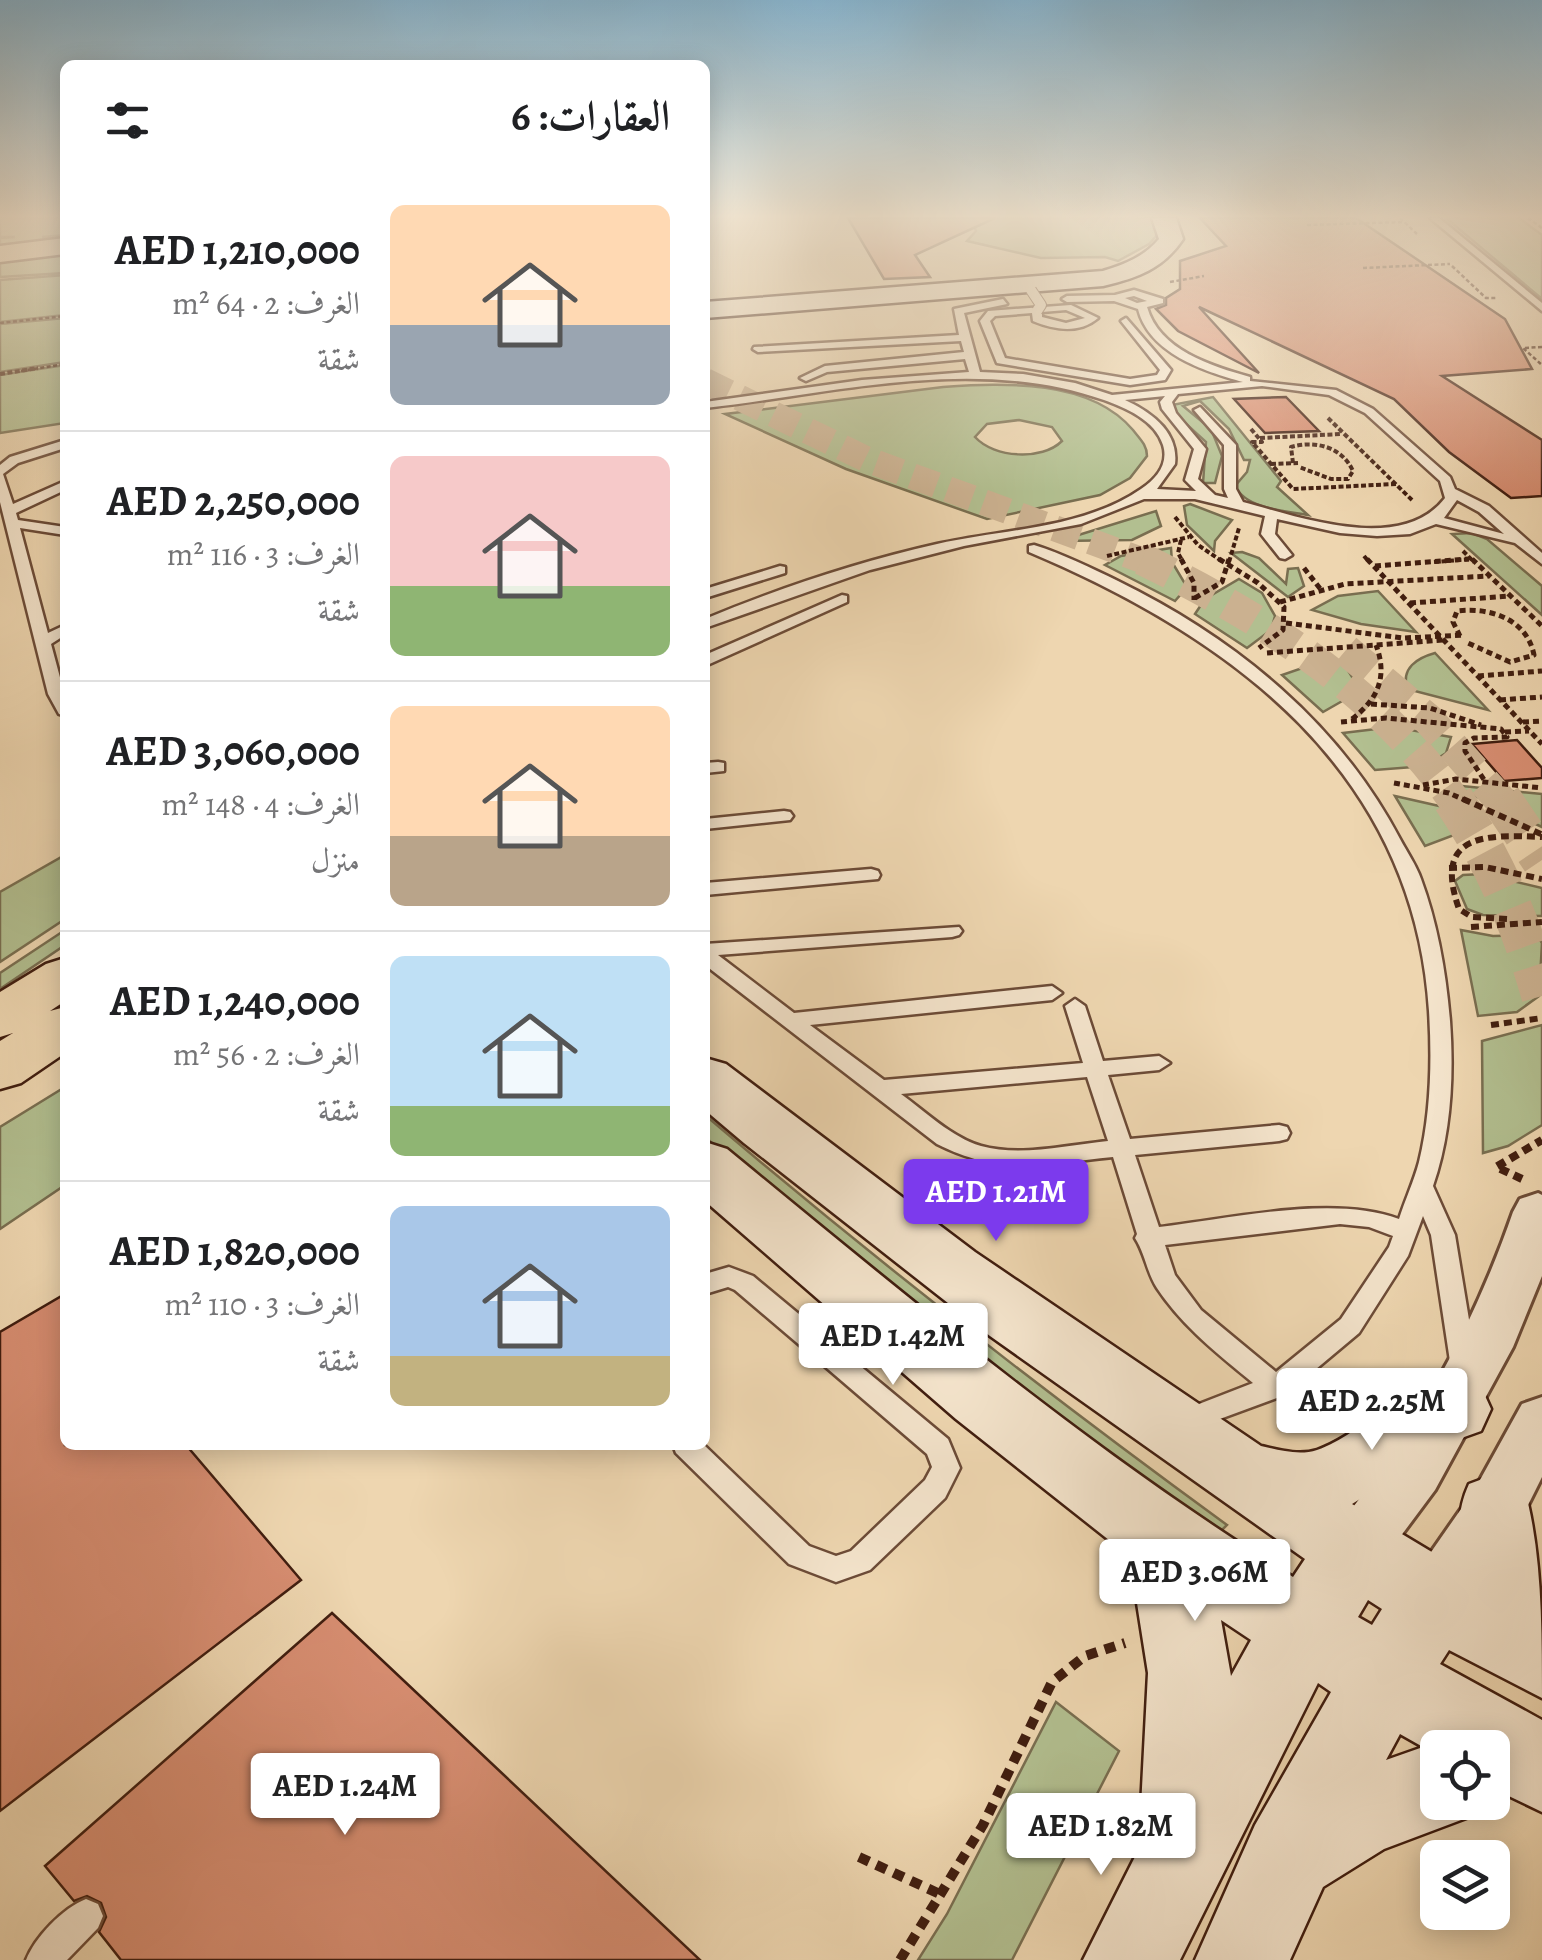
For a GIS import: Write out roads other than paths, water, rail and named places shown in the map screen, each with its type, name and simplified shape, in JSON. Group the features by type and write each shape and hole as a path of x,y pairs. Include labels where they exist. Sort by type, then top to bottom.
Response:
{"main road":[{"path":"0,1018 60,979"},
{"path":"0,1070 60,1029"}],"street":[{"path":"710,1082 900,1234 1166,1423 1434,1599 1542,1658"},
{"path":"710,1168 869,1304 1150,1526 1303,1630 1542,1768"},
{"path":"1130,1960 1184,1848 1303,1630 1461,1397 1520,1272 1532,1196"},
{"path":"1239,1472 1267,1483 1326,1481 1367,1464 1421,1420 1461,1397"},
{"path":"1242,1960 1287,1856 1384,1678 1496,1508 1542,1421"},
{"path":"1496,1508 1499,1548 1510,1571 1542,1609"},
{"path":"1150,1526 1176,1594 1192,1678 1194,1727 1184,1848"},
{"path":"1510,1782 1542,1783"},
{"path":"1287,1856 1358,1814 1420,1792"}],"lane":[{"path":"964,309 958,314 975,375"},
{"path":"1074,309 1093,318 1082,325 1057,325 1038,320 1036,310 992,313 985,321 1002,361 1148,382 1166,373 1126,320"},
{"path":"1143,309 1146,320 1188,361 1193,376 1180,393 1166,402 1168,412 1194,435 1200,449 1191,480 1210,497"},
{"path":"758,349 964,338"},
{"path":"1145,344 1171,344"},
{"path":"806,378 821,370 969,355"},
{"path":"1188,361 1262,383 1320,389 1354,400 1446,480 1452,492 1478,505 1542,560"},
{"path":"710,404 975,375 1047,380 1110,397 1148,418 1170,447 1169,467 1142,495 1090,517 865,567 710,622"},
{"path":"1110,397 1262,383"},
{"path":"1200,410 1230,446 1230,490 1239,506"},
{"path":"60,446 14,460 0,474 7,519 60,702"},
{"path":"7,519 60,488"},
{"path":"1142,495 1210,497 1272,516 1356,531 1400,528 1446,510 1452,492"},
{"path":"1272,516 1268,534 1285,554"},
{"path":"1427,516 1488,530 1527,547"},
{"path":"7,519 60,530"},
{"path":"1034,549 1136,596 1237,660 1315,729 1371,799 1413,879 1438,971 1442,1073 1422,1187 1408,1232 1374,1300 1315,1360 1276,1386 1223,1410 1166,1423"},
{"path":"710,592 780,570"},
{"path":"710,659 842,599"},
{"path":"42,643 60,632"},
{"path":"710,823 784,816"},
{"path":"710,889 872,875"},
{"path":"710,952 952,930"},
{"path":"710,956 959,1146 992,1158 1278,1133"},
{"path":"791,1020 1052,994"},
{"path":"1075,1006 1147,1238 1164,1279 1192,1317 1276,1386"},
{"path":"880,1088 1159,1063"},
{"path":"1422,1187 1444,1235 1461,1397"},
{"path":"1147,1238 1340,1215 1372,1218 1408,1232"},
{"path":"691,1450 810,1563 836,1569 860,1561 942,1480 944,1457 928,1438 814,1347 738,1279 720,1277 710,1282"},
{"path":"814,1347 869,1304"},
{"path":"42,1960 86,1916"}],"tunnel":[{"path":"710,383 868,460 1147,562"},
{"path":"1142,559 1230,605 1315,660 1391,725 1454,801"},
{"path":"1346,650 1429,720 1502,802"},
{"path":"1501,799 1542,860"},
{"path":"1454,801 1505,894 1542,996"}]}
